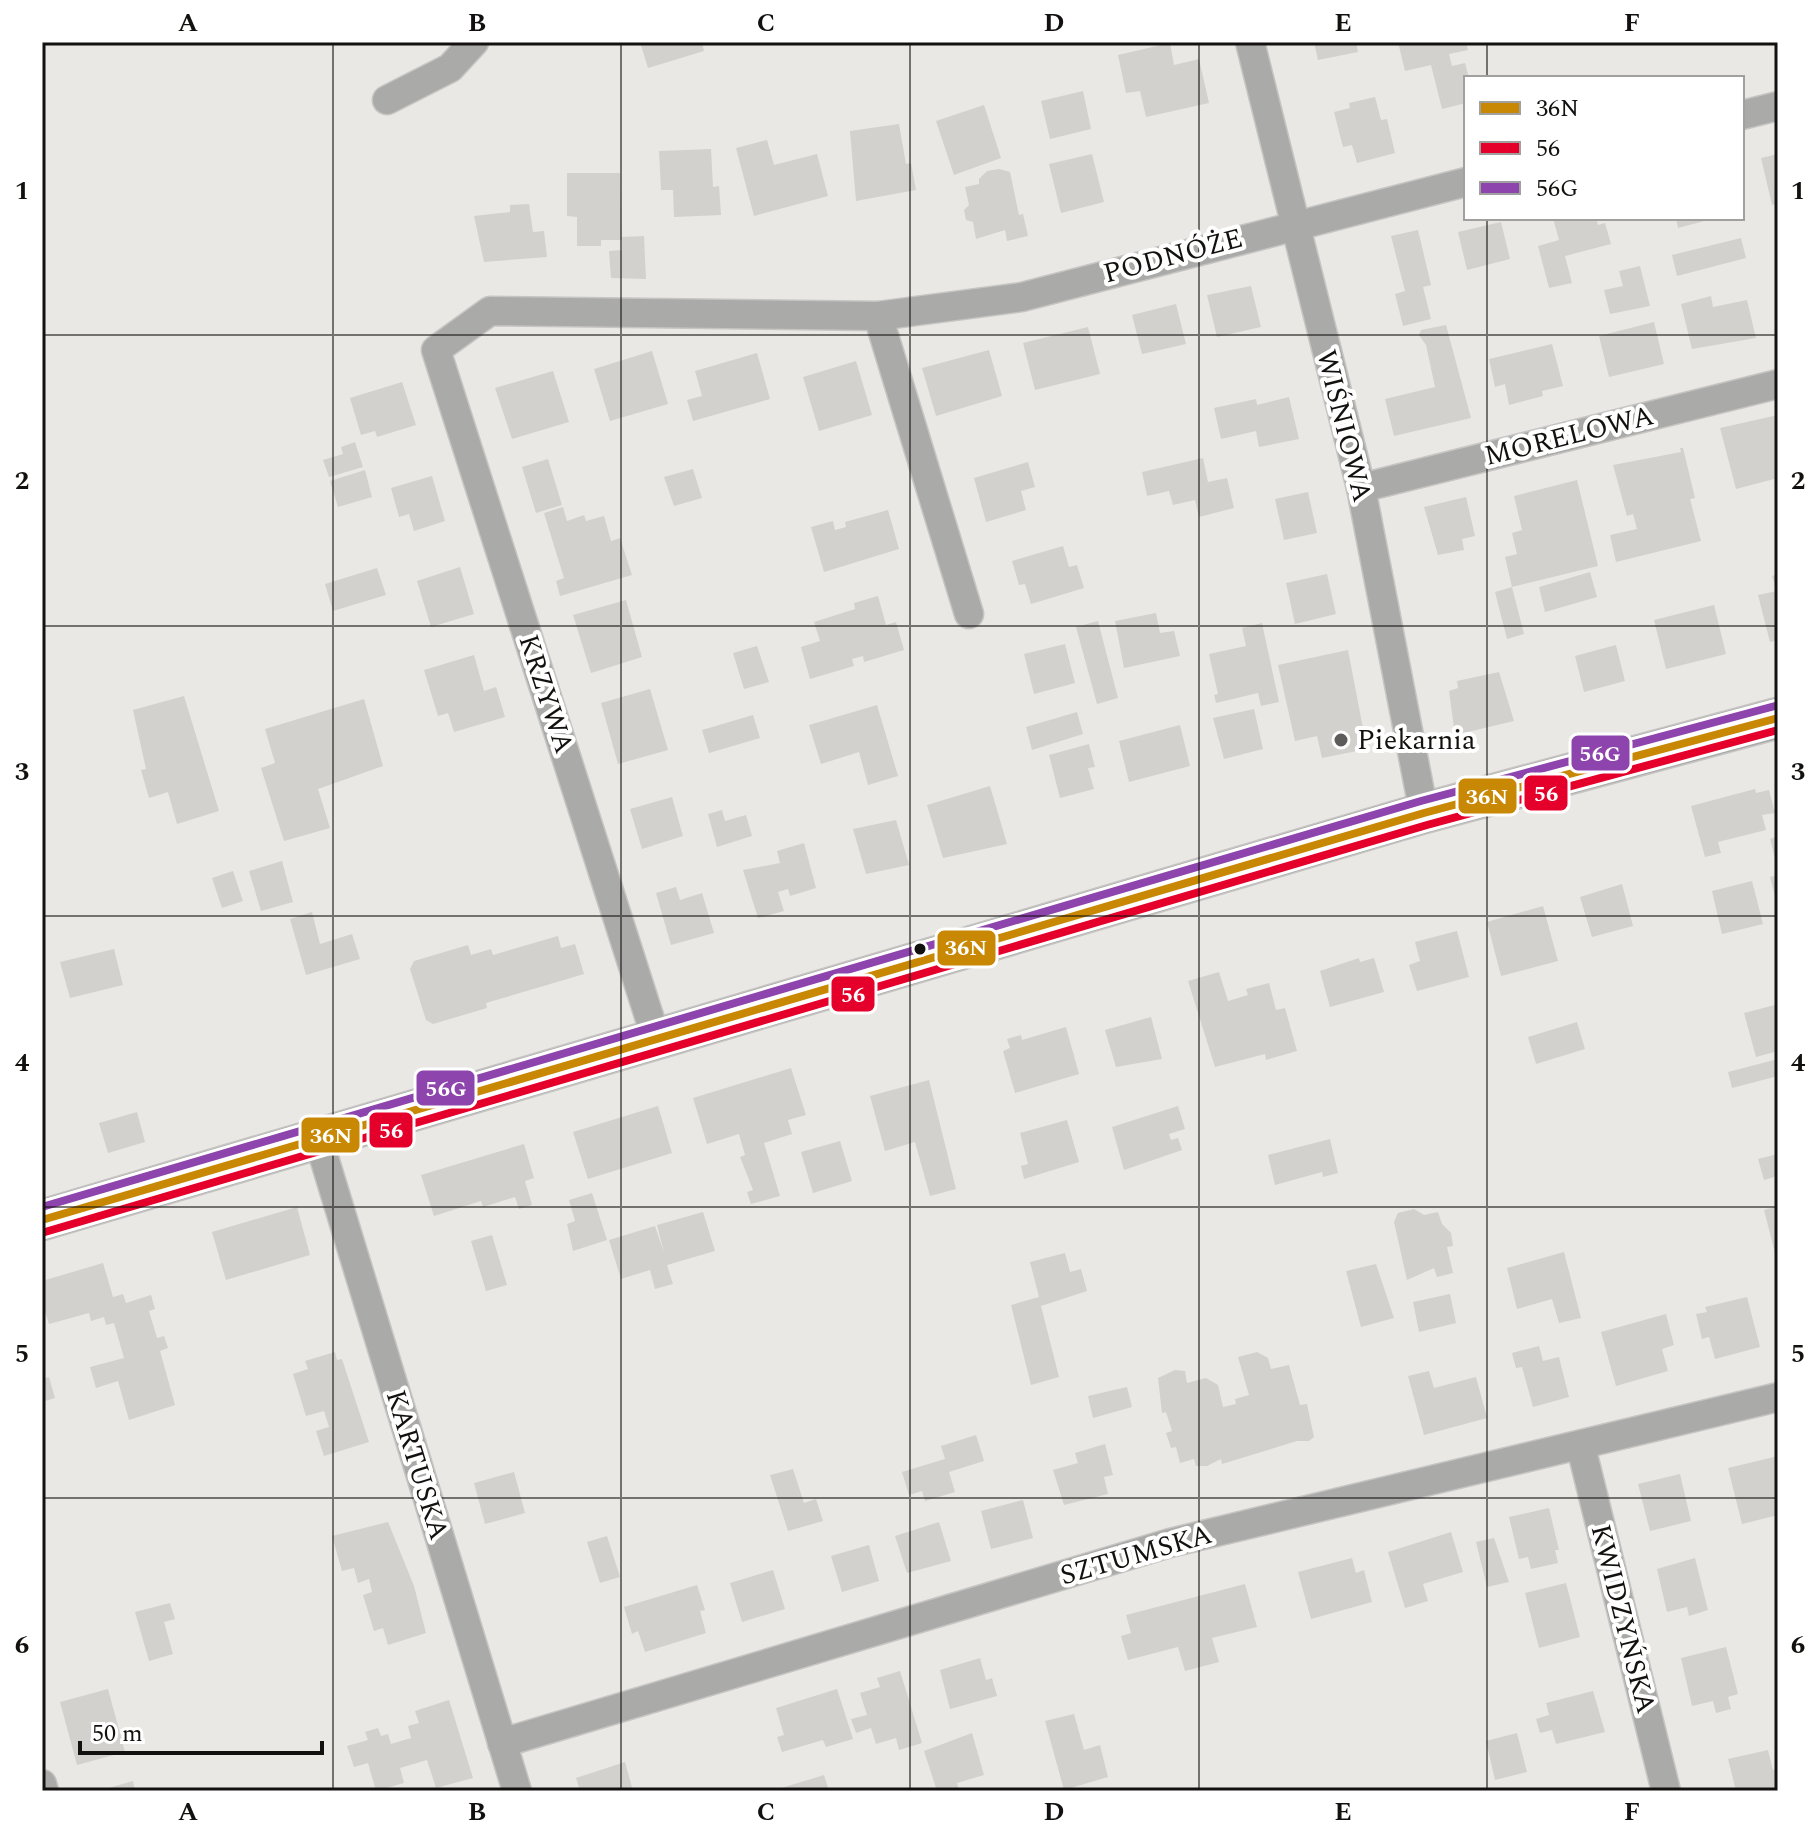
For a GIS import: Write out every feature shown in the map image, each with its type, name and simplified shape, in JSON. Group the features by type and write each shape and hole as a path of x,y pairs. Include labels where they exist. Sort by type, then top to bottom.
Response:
{"main road":[{"path":"42,1220 1424,813 1778,718"}],"street":[{"path":"387,100 450,68 474,42"},
{"name":"WIŚNIOWA","path":"1250,42 1361,488 1424,813"},
{"path":"1744,114 1778,106"},
{"name":"PODNÓŻE","path":"436,350 490,311 878,316 1022,297 1294,223 1464,182"},
{"path":"878,316 969,614"},
{"name":"KRZYWA","path":"436,350 656,1038"},
{"name":"MORELOWA","path":"1361,488 1778,384"},
{"name":"KARTUSKA","path":"318,1138 517,1791"},
{"name":"SZTUMSKA","path":"502,1743 1170,1543 1581,1447 1778,1397"},
{"name":"KWIDZYŃSKA","path":"1581,1447 1666,1791"},
{"path":"42,1784 44,1791"}],"building":[{"path":"640,42 702,42 704,51 648,68"},
{"path":"1314,42 1356,42 1358,52 1318,60"},
{"path":"1398,42 1466,42 1468,50 1449,54 1452,66 1465,63 1468,76 1464,76 1464,104 1442,109 1431,65 1405,71"},
{"path":"1170,43 1174,65 1199,59 1209,103 1146,117 1140,91 1126,93 1118,55"},
{"path":"1083,91 1091,129 1050,139 1041,101"},
{"path":"1375,97 1381,120 1387,119 1395,153 1357,163 1352,145 1343,147 1334,112 1350,108 1349,103"},
{"path":"984,105 1001,158 954,175 936,121"},
{"path":"899,124 906,164 911,163 916,190 856,201 850,131"},
{"path":"767,140 774,165 817,154 828,196 754,216 736,148"},
{"path":"711,149 713,187 719,186 721,215 674,217 673,190 661,190 659,151"},
{"path":"1092,154 1104,202 1061,213 1049,164"},
{"path":"1778,154 1778,204 1772,205 1761,158"},
{"path":"999,169 1010,172 1019,215 1023,214 1028,236 1007,241 1005,230 976,239 973,222 966,220 964,210 969,205 965,187 979,184 979,179 987,171"},
{"path":"567,173 620,173 622,240 601,240 601,246 577,246 577,217 567,216"},
{"path":"529,204 533,232 544,231 547,257 484,262 474,216 510,212 510,205"},
{"path":"1554,220 1597,220 1598,225 1605,223 1611,244 1565,256 1572,283 1549,288 1538,246 1559,240"},
{"path":"1676,220 1708,220 1678,228"},
{"path":"1501,222 1510,259 1467,270 1458,232"},
{"path":"1418,230 1431,285 1423,287 1431,319 1403,326 1395,294 1405,291 1391,236"},
{"path":"644,236 646,279 611,278 609,251 622,250 622,237"},
{"path":"1741,238 1746,258 1677,276 1672,255"},
{"path":"1640,266 1650,306 1610,314 1604,290 1623,286 1619,271"},
{"path":"1251,286 1261,327 1217,337 1207,295"},
{"path":"1711,296 1713,307 1747,300 1756,338 1692,349 1681,304"},
{"path":"1176,304 1186,344 1142,354 1132,315"},
{"path":"1654,322 1664,364 1609,377 1599,336"},
{"path":"1446,325 1471,418 1394,436 1385,399 1435,387 1426,345 1419,335 1421,330"},
{"path":"1088,327 1100,374 1035,390 1023,343"},
{"path":"1552,344 1563,386 1542,391 1543,396 1509,405 1505,384 1495,387 1489,359"},
{"path":"989,350 1002,396 936,416 922,368"},
{"path":"652,351 668,404 610,421 594,369"},
{"path":"757,353 770,399 693,421 687,400 702,396 695,371"},
{"path":"856,361 872,415 819,431 803,377"},
{"path":"553,371 569,422 512,439 495,388"},
{"path":"402,382 416,425 377,437 375,431 361,435 350,398"},
{"path":"1289,397 1299,439 1259,447 1256,431 1221,439 1214,408 1256,399 1257,405"},
{"path":"1778,415 1778,478 1736,489 1720,428"},
{"path":"355,442 363,467 329,477 323,460 343,454 341,447"},
{"path":"1680,448 1683,448 1695,498 1690,499 1701,541 1616,562 1610,535 1637,529 1633,514 1627,516 1613,465 1681,452"},
{"path":"1203,458 1208,482 1227,478 1234,508 1199,517 1195,500 1173,505 1169,491 1147,496 1142,472"},
{"path":"548,459 562,505 536,513 522,467"},
{"path":"1028,462 1035,487 1021,491 1026,510 986,522 974,478"},
{"path":"693,469 702,498 674,506 664,477"},
{"path":"365,470 372,497 338,507 330,481"},
{"path":"432,476 445,521 414,531 409,514 399,517 391,488"},
{"path":"1577,480 1598,566 1512,587 1505,557 1517,554 1512,533 1522,530 1514,496"},
{"path":"1308,492 1317,533 1284,540 1275,499"},
{"path":"1466,497 1475,536 1462,539 1464,550 1438,555 1424,507"},
{"path":"563,507 567,521 584,515 586,521 604,516 611,541 620,538 632,575 560,596 556,581 564,578 544,513"},
{"path":"888,510 899,549 824,572 811,527 833,521 835,530 846,527 845,522"},
{"path":"1063,546 1069,567 1077,565 1084,588 1031,604 1025,584 1019,585 1012,561"},
{"path":"460,567 474,614 431,627 417,581"},
{"path":"377,568 386,595 333,611 325,584"},
{"path":"1590,572 1597,597 1545,612 1539,587"},
{"path":"1327,574 1336,614 1295,624 1286,583"},
{"path":"1778,574 1778,640 1770,642 1758,595 1777,591 1772,576"},
{"path":"1512,587 1524,634 1507,639 1495,592"},
{"path":"878,596 886,625 896,622 904,650 864,662 863,656 852,659 854,666 810,679 801,647 820,641 814,622 855,609 854,603"},
{"path":"626,600 642,657 591,673 573,615"},
{"path":"1714,605 1726,654 1666,669 1654,620"},
{"path":"1156,613 1160,633 1174,631 1180,656 1124,668 1115,621"},
{"path":"1098,621 1118,698 1097,704 1076,627"},
{"path":"1262,623 1279,702 1261,706 1258,693 1216,703 1214,695 1218,694 1209,654 1246,646 1242,628"},
{"path":"1065,644 1075,683 1034,694 1024,654"},
{"path":"1616,645 1625,681 1584,692 1575,656"},
{"path":"757,646 769,682 744,689 733,653"},
{"path":"1348,650 1367,749 1322,758 1317,736 1295,741 1278,665"},
{"path":"474,655 484,691 496,687 505,717 454,732 448,713 438,716 424,670"},
{"path":"1499,672 1514,721 1455,735 1449,691 1458,688 1457,681"},
{"path":"650,689 668,750 618,764 601,703"},
{"path":"184,696 219,811 177,824 168,792 149,798 141,770 146,769 133,710"},
{"path":"364,699 383,766 318,789 330,828 284,841 261,768 275,763 265,729"},
{"path":"877,705 898,776 868,785 859,752 821,764 809,725"},
{"path":"1254,709 1263,749 1224,759 1213,718"},
{"path":"1077,712 1083,734 1032,750 1026,727"},
{"path":"753,715 760,738 709,753 702,730"},
{"path":"1180,725 1190,766 1129,782 1119,741"},
{"path":"1089,744 1095,767 1088,768 1094,789 1060,798 1049,755"},
{"path":"990,786 1007,844 943,858 927,805"},
{"path":"1755,789 1756,793 1769,790 1775,813 1762,815 1766,830 1718,842 1721,853 1705,857 1691,806"},
{"path":"672,797 683,836 642,849 630,809"},
{"path":"722,810 725,821 746,815 752,836 717,847 708,814"},
{"path":"896,820 909,865 866,874 853,829"},
{"path":"1778,836 1778,867 1777,867 1770,839"},
{"path":"804,843 816,888 790,896 788,889 778,892 784,911 758,918 743,870 780,863 777,851"},
{"path":"282,861 293,902 261,911 249,871"},
{"path":"233,871 243,901 222,908 212,878"},
{"path":"1778,875 1778,904 1777,904 1770,877"},
{"path":"1752,881 1763,924 1722,934 1712,891"},
{"path":"1622,884 1633,926 1592,937 1580,897"},
{"path":"676,887 680,900 702,893 714,933 671,945 656,893"},
{"path":"1543,906 1558,961 1501,976 1487,922"},
{"path":"312,912 320,944 352,934 360,959 306,975 290,919"},
{"path":"1457,931 1469,977 1417,991 1409,965 1420,961 1415,942"},
{"path":"558,936 561,948 575,944 584,974 486,1003 487,1008 433,1024 426,1020 410,969 414,961 468,945 471,955 491,949 493,955"},
{"path":"114,949 123,985 70,998 60,962"},
{"path":"1359,958 1360,962 1374,958 1384,992 1330,1007 1320,971"},
{"path":"1219,972 1228,1001 1248,995 1246,989 1269,983 1276,1010 1285,1008 1297,1051 1266,1060 1265,1054 1215,1067 1188,981"},
{"path":"1775,1005 1778,1051 1756,1057 1744,1013"},
{"path":"1151,1017 1162,1059 1116,1067 1105,1030"},
{"path":"1577,1022 1585,1049 1536,1064 1528,1037"},
{"path":"1066,1027 1079,1074 1015,1093 1003,1051 1010,1048 1007,1039 1021,1035 1022,1040"},
{"path":"1778,1059 1778,1076 1732,1088 1728,1072"},
{"path":"791,1068 806,1115 788,1120 792,1134 764,1143 780,1196 751,1204 747,1192 753,1190 740,1157 745,1155 739,1134 707,1144 693,1098"},
{"path":"929,1080 956,1189 930,1196 915,1142 885,1151 870,1096"},
{"path":"658,1106 672,1153 588,1179 573,1132"},
{"path":"1178,1106 1185,1129 1169,1134 1171,1140 1178,1138 1182,1150 1124,1170 1112,1127"},
{"path":"137,1112 145,1142 108,1153 99,1123"},
{"path":"1067,1120 1079,1162 1024,1179 1021,1166 1028,1164 1020,1133"},
{"path":"1330,1139 1338,1173 1323,1177 1322,1172 1275,1185 1268,1155"},
{"path":"840,1141 852,1181 813,1193 801,1152"},
{"path":"524,1144 534,1178 525,1181 532,1205 519,1209 515,1197 483,1207 481,1201 434,1216 421,1175"},
{"path":"1778,1154 1778,1176 1764,1180 1758,1159"},
{"path":"592,1193 607,1240 573,1251 567,1224 575,1221 569,1200"},
{"path":"1778,1206 1778,1261 1777,1261 1764,1210"},
{"path":"297,1207 310,1255 226,1280 212,1232"},
{"path":"1414,1209 1424,1215 1438,1212 1442,1224 1451,1233 1453,1246 1447,1247 1453,1273 1437,1277 1434,1268 1407,1280 1394,1222 1398,1213"},
{"path":"703,1212 715,1251 667,1265 673,1284 655,1289 650,1270 621,1279 609,1240 655,1226 664,1253 657,1225"},
{"path":"492,1235 507,1285 486,1291 471,1241"},
{"path":"1564,1252 1581,1318 1559,1323 1552,1299 1517,1309 1507,1268"},
{"path":"1065,1253 1070,1272 1081,1269 1087,1291 1041,1306 1059,1377 1031,1385 1011,1305 1039,1297 1030,1262"},
{"path":"103,1263 113,1297 123,1294 126,1303 151,1295 155,1309 149,1311 157,1338 164,1336 168,1348 160,1351 175,1405 129,1420 118,1381 96,1388 90,1367 124,1358 114,1323 106,1325 104,1317 91,1321 89,1313 49,1324 42,1301 42,1281"},
{"path":"1376,1264 1394,1318 1361,1327 1346,1271"},
{"path":"1450,1294 1456,1323 1419,1332 1413,1302"},
{"path":"1747,1297 1760,1347 1715,1359 1709,1337 1702,1339 1696,1314 1707,1312 1705,1307"},
{"path":"1666,1314 1674,1345 1662,1349 1668,1371 1616,1386 1601,1332"},
{"path":"1539,1346 1543,1361 1559,1357 1569,1397 1533,1407 1522,1367 1516,1368 1512,1353"},
{"path":"335,1352 337,1360 342,1359 369,1442 324,1456 316,1431 329,1427 324,1411 306,1416 293,1374 308,1369 305,1361"},
{"path":"1257,1352 1268,1358 1271,1369 1289,1365 1300,1405 1307,1404 1314,1437 1309,1441 1297,1441 1222,1464 1221,1459 1207,1466 1196,1466 1194,1459 1180,1463 1176,1447 1171,1448 1166,1433 1172,1431 1166,1412 1162,1413 1158,1378 1175,1370 1185,1371 1187,1383 1206,1378 1218,1385 1223,1407 1236,1404 1235,1399 1249,1395 1238,1357"},
{"path":"1429,1371 1434,1388 1476,1377 1487,1418 1424,1435 1408,1376"},
{"path":"49,1377 55,1398 42,1402 42,1379"},
{"path":"1127,1387 1132,1407 1093,1418 1088,1396"},
{"path":"976,1435 984,1461 949,1472 955,1492 925,1501 922,1491 909,1495 902,1472 945,1459 941,1446"},
{"path":"1105,1444 1113,1475 1104,1477 1108,1494 1064,1505 1053,1470 1078,1463 1075,1453"},
{"path":"1778,1456 1778,1515 1742,1524 1728,1468"},
{"path":"793,1469 804,1503 816,1499 823,1521 788,1531 770,1475"},
{"path":"514,1472 525,1513 485,1524 474,1483"},
{"path":"1680,1474 1691,1521 1650,1531 1638,1484"},
{"path":"1023,1500 1033,1538 991,1549 981,1511"},
{"path":"1549,1508 1559,1550 1555,1550 1558,1563 1531,1569 1528,1557 1519,1559 1509,1517"},
{"path":"388,1522 414,1586 426,1633 388,1645 383,1628 374,1631 363,1595 372,1592 369,1579 358,1583 354,1568 342,1571 332,1536"},
{"path":"939,1522 951,1561 907,1573 895,1536"},
{"path":"1451,1532 1463,1572 1423,1584 1428,1601 1405,1608 1388,1552"},
{"path":"607,1536 620,1577 600,1583 587,1542"},
{"path":"1494,1538 1509,1582 1487,1587 1476,1542"},
{"path":"869,1545 879,1581 842,1592 831,1556"},
{"path":"1352,1558 1356,1573 1364,1570 1372,1602 1311,1619 1298,1572"},
{"path":"1695,1558 1708,1610 1689,1616 1687,1607 1667,1612 1657,1569"},
{"path":"773,1570 785,1609 742,1622 730,1583"},
{"path":"1566,1583 1580,1637 1539,1648 1525,1593"},
{"path":"1245,1584 1257,1627 1212,1638 1219,1662 1185,1671 1178,1647 1128,1660 1121,1636 1131,1633 1126,1615"},
{"path":"697,1585 705,1610 700,1611 706,1633 645,1652 638,1631 632,1634 624,1607"},
{"path":"170,1603 175,1619 164,1622 173,1654 149,1661 135,1612"},
{"path":"1726,1647 1738,1694 1728,1697 1731,1709 1716,1713 1713,1701 1692,1706 1681,1658"},
{"path":"980,1658 986,1680 992,1678 997,1696 950,1709 940,1670"},
{"path":"900,1671 922,1743 899,1750 896,1738 876,1744 871,1728 856,1733 851,1719 867,1715 860,1693 880,1687 877,1678"},
{"path":"108,1689 125,1752 77,1765 60,1702"},
{"path":"837,1689 853,1739 826,1747 823,1740 782,1752 777,1737 784,1735 776,1708"},
{"path":"1593,1691 1605,1732 1556,1744 1552,1730 1540,1733 1536,1719 1549,1715 1546,1703"},
{"path":"449,1700 473,1778 436,1788 427,1760 400,1768 404,1783 376,1791 368,1763 354,1767 347,1746 368,1740 365,1732 378,1728 381,1736 388,1734 391,1744 411,1738 408,1726 419,1723 415,1711"},
{"path":"1074,1714 1084,1750 1100,1745 1108,1777 1064,1790 1045,1721"},
{"path":"972,1733 984,1775 957,1783 959,1791 937,1791 924,1751"},
{"path":"1517,1733 1527,1772 1495,1780 1486,1741"},
{"path":"1768,1750 1773,1770 1778,1769 1778,1791 1736,1791 1728,1759"},
{"path":"625,1762 633,1791 580,1791 576,1778"},
{"path":"824,1775 829,1791 775,1791 775,1790"},
{"path":"133,1781 135,1791 102,1791 102,1790"}],"transit line":[{"name":"56G","path":"42,1207 1421,801 1775,706"},
{"name":"36N","path":"42,1220 1424,813 1778,718"},
{"name":"56","path":"45,1232 1427,825 1778,730"}],"place":[{"name":"Piekarnia","path":"1341,740"}]}
